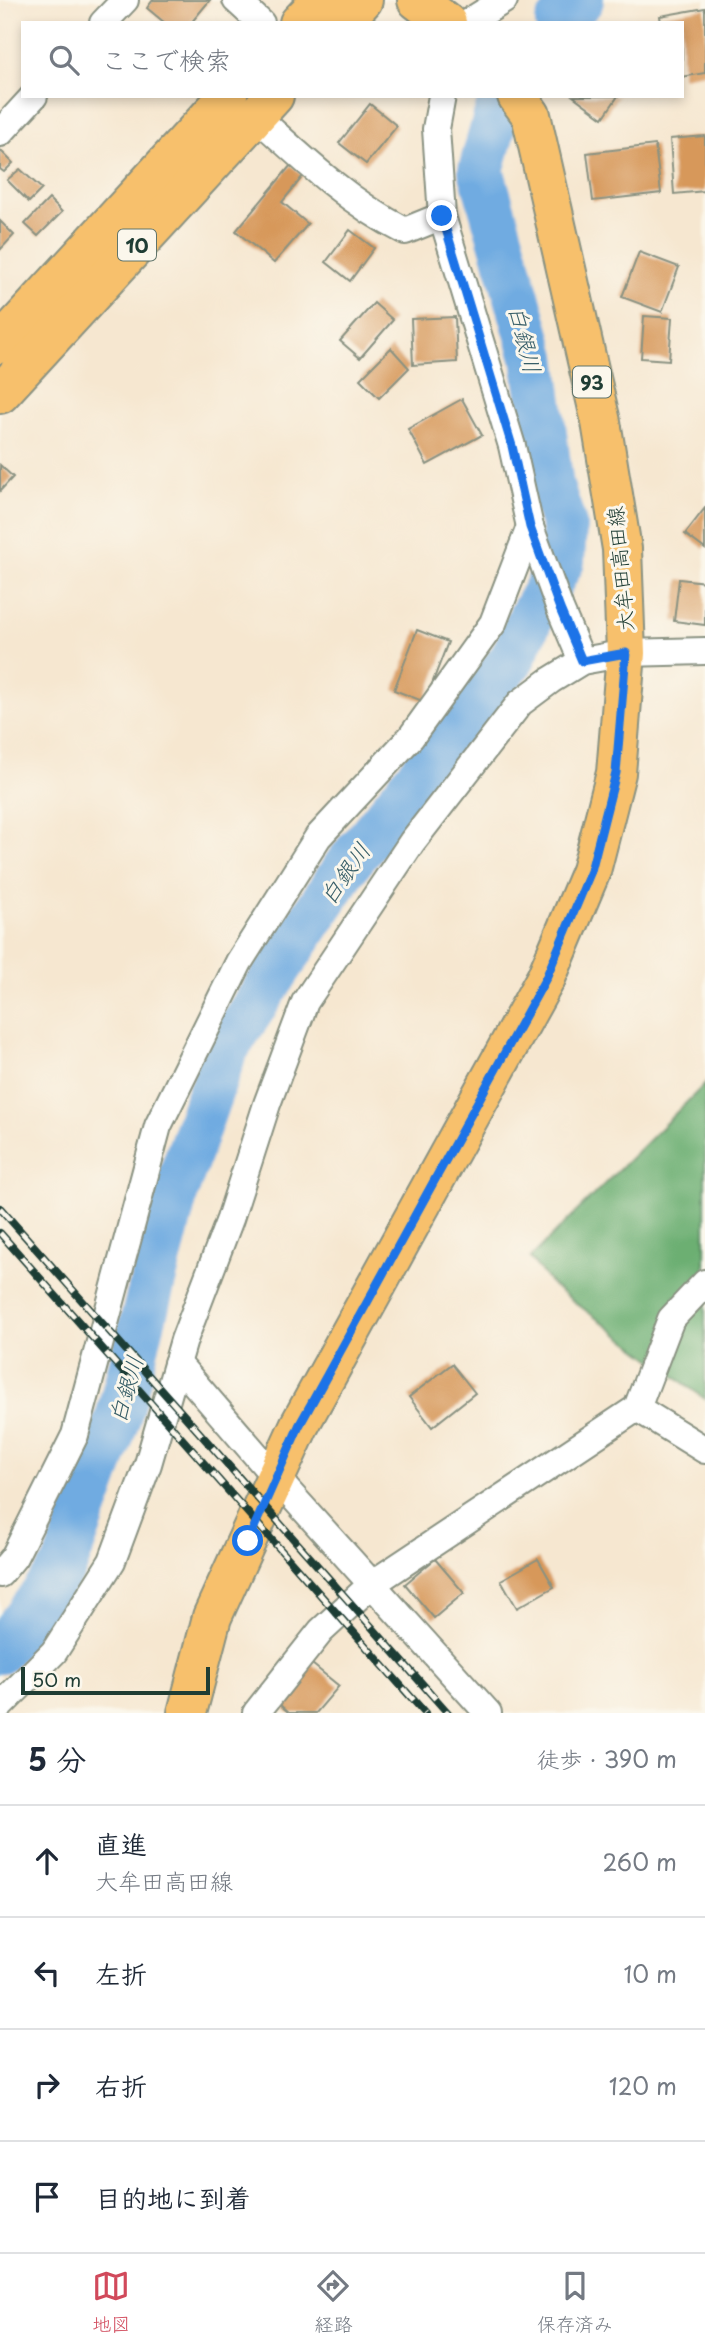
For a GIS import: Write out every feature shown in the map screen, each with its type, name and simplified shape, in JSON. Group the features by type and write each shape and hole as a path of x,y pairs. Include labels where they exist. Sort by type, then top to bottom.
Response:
{"main road":[{"path":"301,21 321,0"},
{"path":"344,21 363,0"},
{"path":"417,0 444,21"},
{"name":"10","path":"0,344 253,103"},
{"name":"10","path":"0,394 253,103"},
{"name":"大牟田高田線","path":"187,1713 212,1617 299,1426 551,966 591,871 616,773 626,653 622,549 601,422 524,105"}],"street":[{"path":"105,21 124,0"},
{"path":"236,0 259,21"},
{"path":"470,21 504,0"},
{"path":"0,133 32,98"},
{"path":"442,98 436,129 442,216 512,446 533,534 582,661"},
{"path":"253,103 329,182 382,219 405,231 442,216"},
{"path":"0,1574 14,1557 75,1435 158,1126 239,962 318,837 411,737 493,623 533,534"},
{"path":"0,1706 54,1652 112,1561 148,1464 177,1363 305,1002 412,842 520,703 582,661 626,653 705,651"},
{"path":"256,1713 321,1631 372,1584 637,1408 671,1319 705,1283"},
{"path":"177,1363 276,1478 488,1713"},
{"path":"637,1408 705,1450"}],"green space":[{"path":"705,1084 705,1399 553,1286 530,1258"}],"building":[{"path":"153,0 210,0 193,21 163,21 147,8"},
{"path":"705,8 705,73 684,77 684,21 661,21 660,16"},
{"path":"576,98 617,98 603,118"},
{"path":"370,104 397,126 366,164 339,143"},
{"path":"705,136 705,191 674,194 670,139"},
{"path":"655,145 661,193 593,201 587,153"},
{"path":"0,150 13,163 4,172 0,169"},
{"path":"291,165 303,176 282,202 308,224 274,263 236,231"},
{"path":"20,169 42,189 29,202 7,180"},
{"path":"49,199 62,212 38,236 25,224"},
{"path":"0,221 14,235 0,250"},
{"path":"350,230 374,248 350,281 326,262"},
{"path":"639,252 679,267 662,312 622,297"},
{"path":"374,303 393,320 360,358 340,341"},
{"path":"644,316 672,318 669,360 641,358"},
{"path":"455,317 457,362 413,365 411,319"},
{"path":"391,348 409,368 379,398 360,379"},
{"path":"462,399 482,435 427,465 408,429"},
{"path":"0,465 13,477 0,491"},
{"path":"705,508 705,549 685,534"},
{"path":"679,579 705,582 705,625 674,621"},
{"path":"417,630 448,642 425,702 394,690"},
{"path":"452,1364 475,1393 432,1427 409,1397"},
{"path":"435,1559 464,1593 434,1618 405,1584"},
{"path":"538,1559 554,1587 517,1608 501,1580"},
{"path":"312,1664 339,1686 316,1713 289,1713 279,1704"}],"waterway":[{"name":"白銀川","path":"560,21 581,0"},
{"name":"白銀川","path":"0,1651 64,1567 119,1414 177,1187 225,1050 347,865 512,659 531,617 562,561 564,525 551,487 534,357 481,170 501,98"}],"railway":[{"path":"0,1208 448,1713"},
{"path":"0,1233 425,1713"}],"route":[{"path":"248,1541 299,1426 546,978 591,871 616,773 626,653 582,661 560,609 530,527 512,446 442,216"}]}
